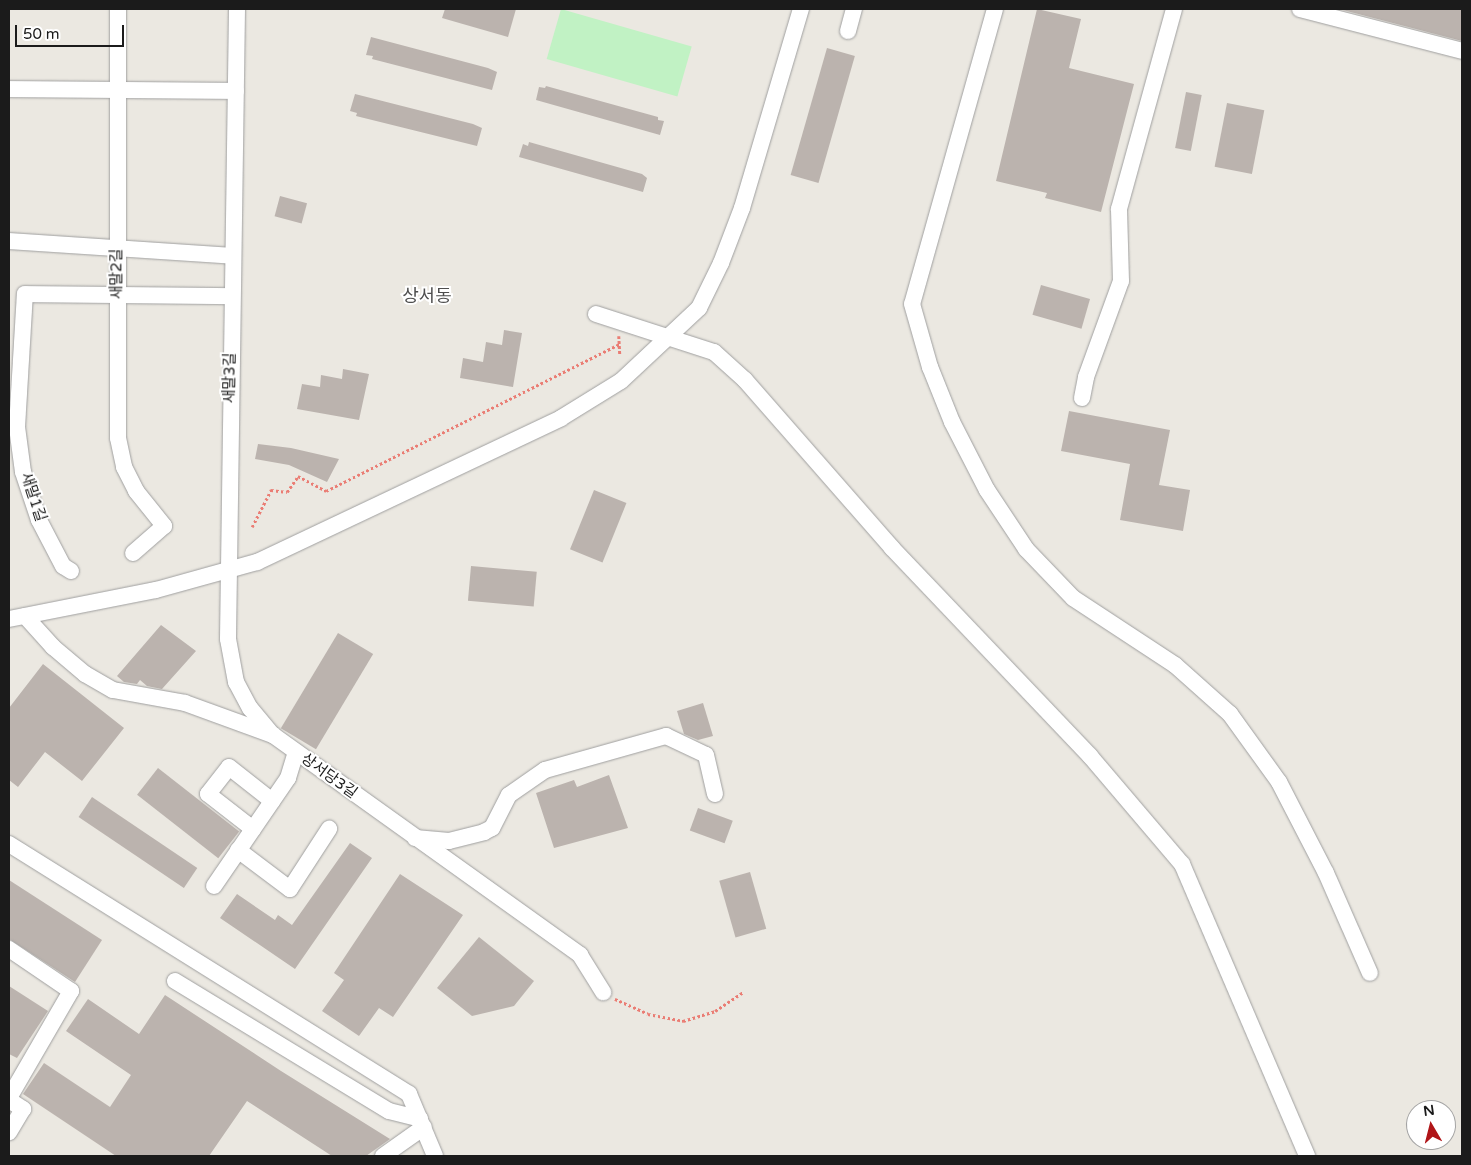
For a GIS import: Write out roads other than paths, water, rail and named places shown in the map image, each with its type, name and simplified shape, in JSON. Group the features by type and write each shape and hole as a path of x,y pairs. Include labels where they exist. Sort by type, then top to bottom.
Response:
{"street":[{"name":"새말2길","path":"118,9 116,295 118,438 124,467 136,492 164,526 133,553"},
{"name":"새말3길","path":"238,9 228,456 231,571 227,608 230,659 236,682 250,708 273,735"},
{"path":"9,619 231,571 257,562 561,418 621,381 670,338 699,308 721,264 742,208 801,9"},
{"path":"848,31 854,9"},
{"path":"994,9 912,304 930,367 952,422 987,490 1026,549 1073,598 1175,665 1230,714 1274,774 1326,873 1370,973"},
{"path":"1082,398 1086,377 1121,281 1119,209 1174,9"},
{"path":"1300,9 1462,51"},
{"path":"9,89 236,91"},
{"path":"9,241 232,256"},
{"name":"새말1길","path":"71,571 63,566 39,520 23,472 17,427 25,294 116,295"},
{"path":"116,295 232,296"},
{"path":"596,314 714,352 745,380 892,548 1090,756 1182,864 1307,1156"},
{"name":"상서당3길","path":"25,616 53,647 79,669 113,690 185,704 273,735 580,955 603,992"},
{"path":"415,838 450,841 484,832 492,828 509,795 545,770 666,736 706,755 715,794"},
{"path":"214,886 288,778 296,752"},
{"path":"253,829 208,794 229,767 272,801"},
{"path":"238,850 290,889 329,829"},
{"path":"9,844 409,1094 435,1156"},
{"path":"9,949 71,991 9,1099 24,1109 9,1132"},
{"path":"175,981 389,1111 422,1123"},
{"path":"383,1156 422,1123"}],"district":[{"name":"상서동","path":"427,296"}]}
